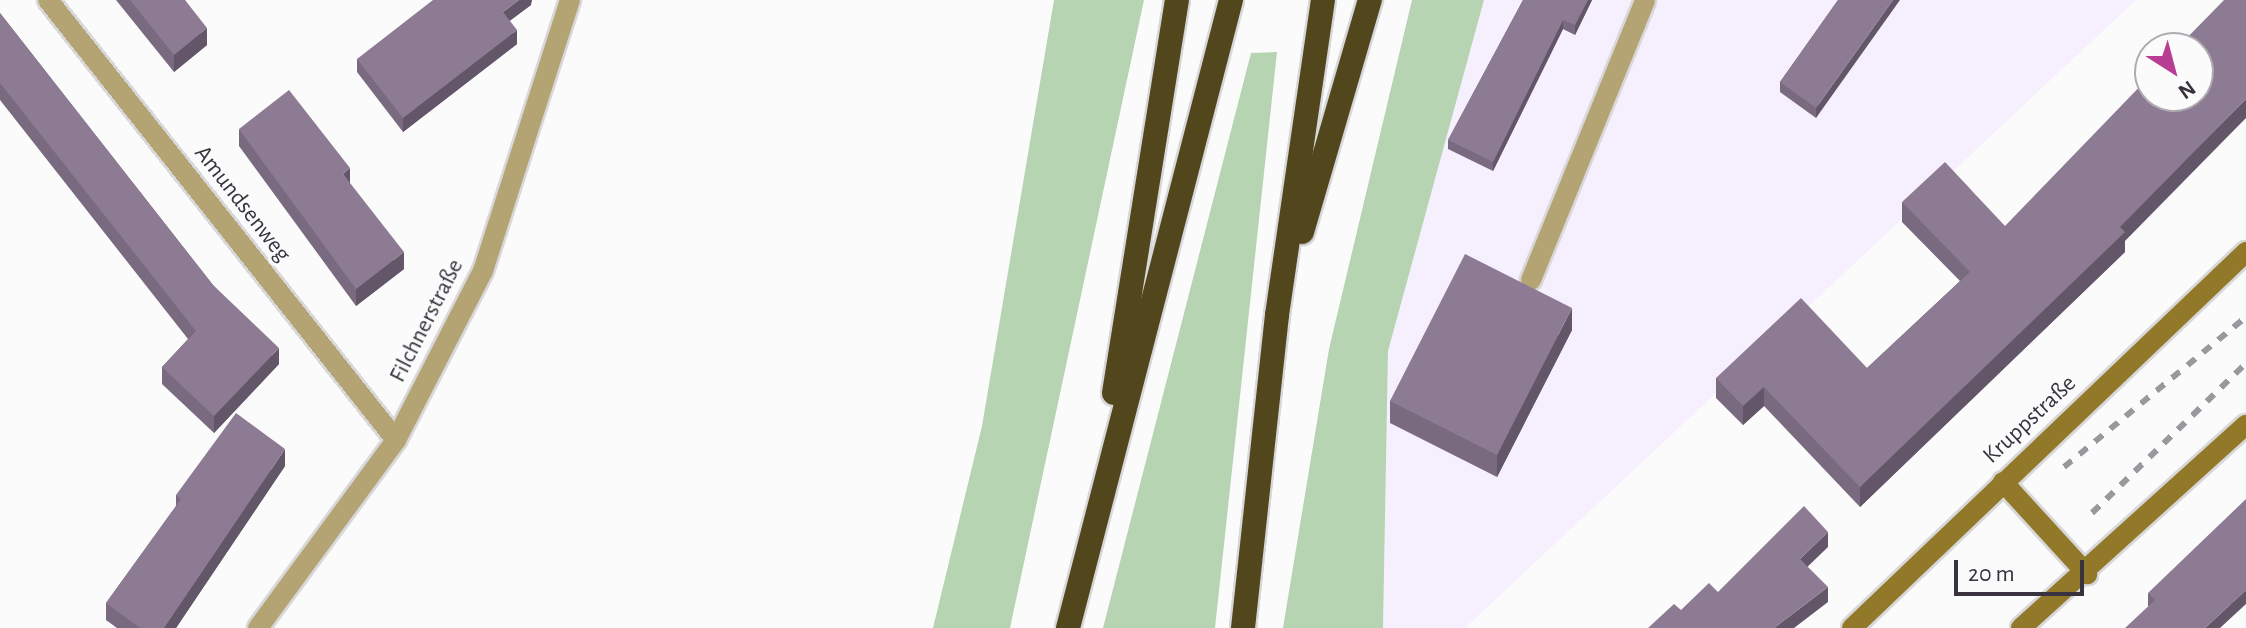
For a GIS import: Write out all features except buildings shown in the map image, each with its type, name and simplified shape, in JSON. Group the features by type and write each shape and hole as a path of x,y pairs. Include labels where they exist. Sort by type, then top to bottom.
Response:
{"highway":[{"path":"1092,534 1177,0"},
{"path":"1068,628 1231,0"},
{"path":"1243,628 1277,315 1323,0"},
{"path":"1277,315 1370,0"}],"street":[{"name":"Amundsenweg","path":"48,0 396,440"},
{"name":"Filchnerstraße","path":"258,628 396,440 483,271 570,0"},
{"path":"1531,280 1645,0"},
{"name":"Kruppstraße","path":"1852,628 2246,252"},
{"path":"2021,628 2087,574 2246,425"},
{"path":"2003,482 2087,574"}],"shaded area":[{"path":"1484,0 2136,0 1465,628 1383,628 1388,351"}],"green space":[{"path":"1054,0 1144,0 1010,628 933,628 982,426"},
{"path":"1412,0 1484,0 1388,351 1383,628 1283,628 1329,349"},
{"path":"1277,52 1215,628 1103,628 1251,53"}],"railway":[{"path":"2064,467 2246,317"},
{"path":"2092,513 2246,363"}]}
